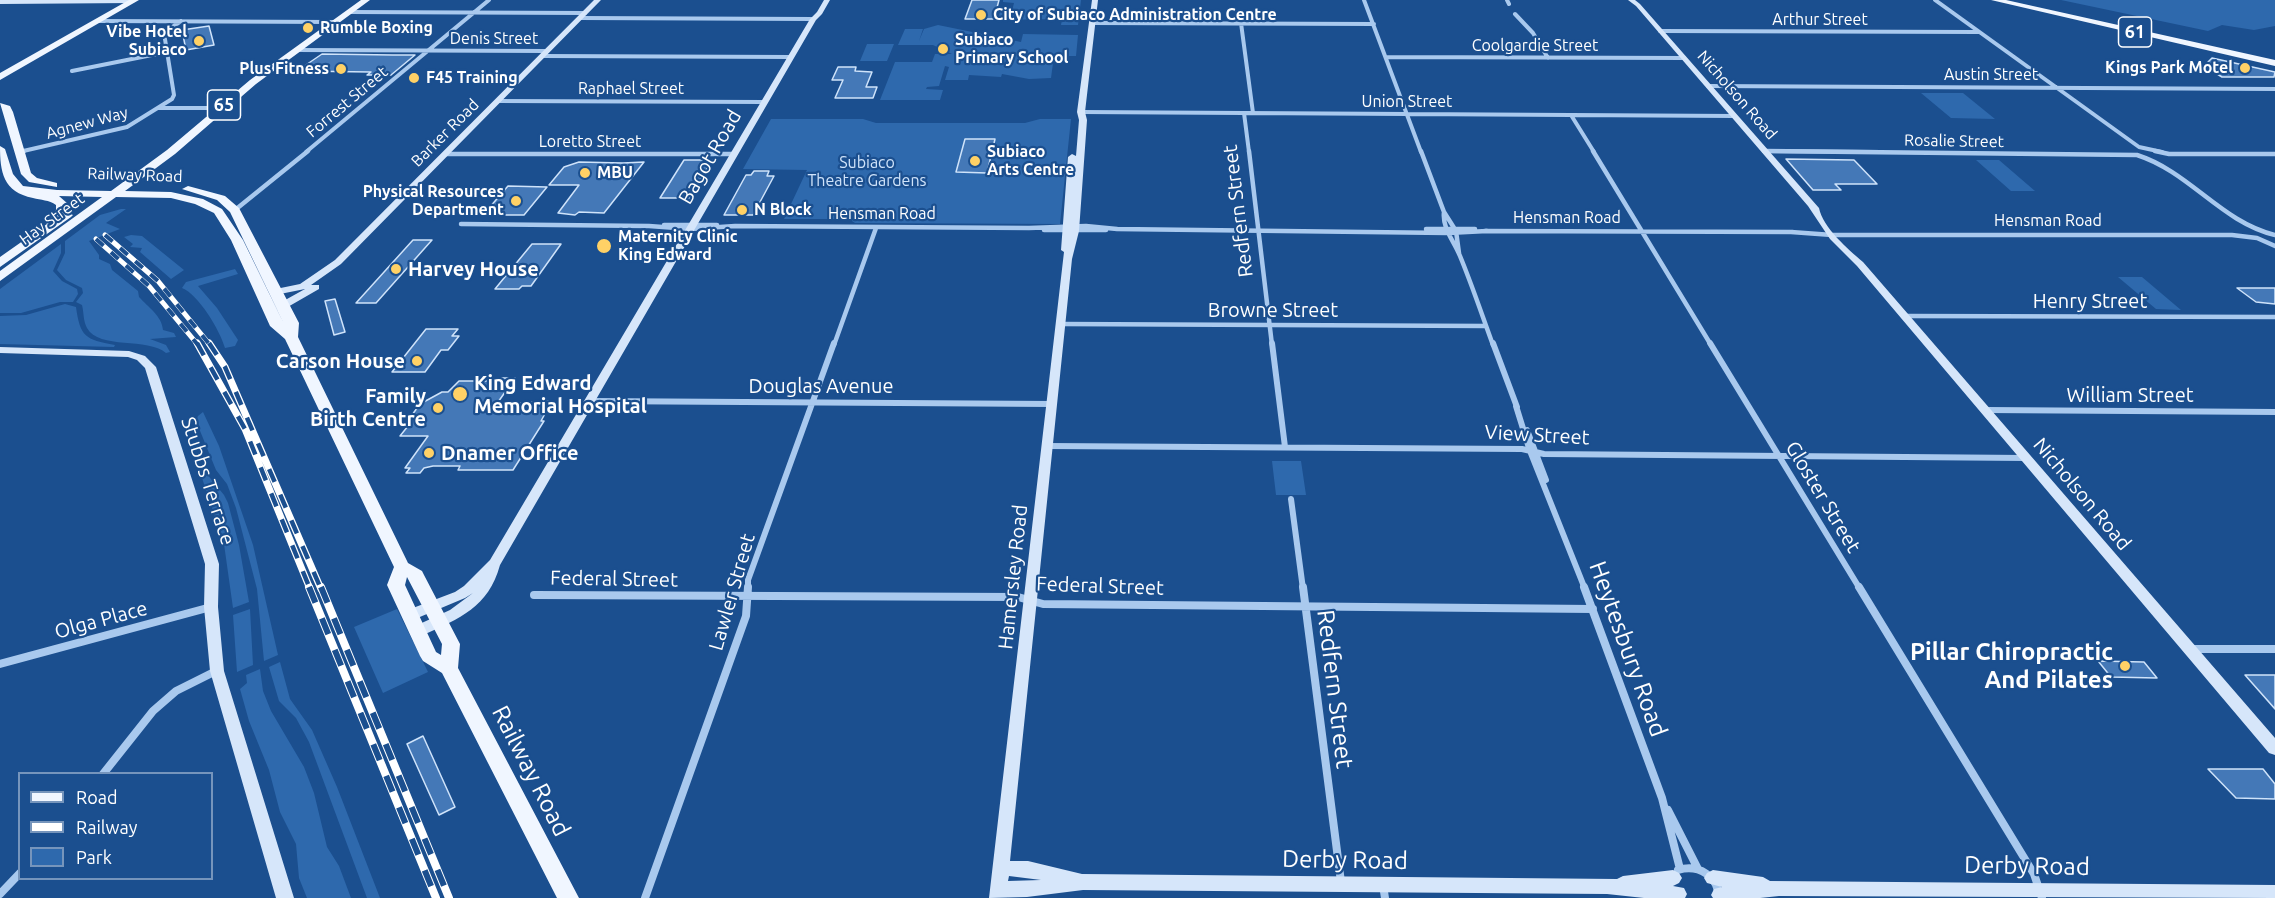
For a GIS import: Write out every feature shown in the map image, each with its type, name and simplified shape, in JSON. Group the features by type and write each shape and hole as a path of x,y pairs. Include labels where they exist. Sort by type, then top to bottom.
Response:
{"main road":[{"name":"Hay Street","path":"0,277 171,152 220,108 366,0"},
{"name":"61","path":"1995,0 2275,63"},
{"name":"61","path":"2024,0 2275,56"},
{"path":"0,77 131,2 146,1"},
{"path":"0,106 6,108 8,112 26,174 39,183 118,190 153,184 205,192 221,198 235,210"},
{"path":"0,149 2,167 9,181 28,194 58,200 63,205 62,211 40,229 37,236"},
{"path":"153,184 156,171 170,159 171,152"},
{"name":"Railway Road","path":"20,189 57,194 100,194 118,190 171,195 199,201 218,211 237,240 277,326 291,337 402,567 416,575 451,644 449,668"},
{"name":"Hay Street","path":"0,263 100,194"},
{"path":"93,209 141,199 199,201"},
{"name":"Railway Road","path":"235,210 292,322 291,337"},
{"name":"Railway Road","path":"402,567 396,585 429,656 449,668 568,898"}],"street":[{"name":"Forrest Street","path":"235,210 489,0"},
{"name":"Barker Road","path":"275,292 303,286 338,262 598,0"},
{"name":"Bagot Road","path":"813,19 813,13 820,0"},
{"name":"Bagot Road","path":"414,623 476,601 491,581 495,563 764,102 813,19 820,13 827,0"},
{"name":"Hamersley Road","path":"998,894 1083,120 1081,112 1095,0"},
{"name":"Heytesbury Road","path":"1365,0 1444,212 1451,219 1456,231 1459,253"},
{"path":"1935,0 2135,145 2149,151 2169,154 2275,154"},
{"path":"0,3 131,2"},
{"name":"Nicholson Road","path":"1636,2 1812,206 1818,218 1906,316 2275,749"},
{"path":"350,12 475,12 813,19"},
{"path":"1515,14 1533,33 1548,58"},
{"path":"98,21 336,22"},
{"path":"159,108 174,95 164,31 181,21"},
{"path":"1092,23 1374,24"},
{"path":"1241,24 1253,113"},
{"name":"Arthur Street","path":"1660,31 1979,32"},
{"name":"Denis Street","path":"296,50 791,57"},
{"path":"72,71 167,52"},
{"name":"Coolgardie Street","path":"1386,57 1684,58"},
{"name":"Austin Street","path":"1708,86 2275,89"},
{"name":"Raphael Street","path":"498,101 764,102"},
{"path":"159,108 220,108"},
{"name":"Agnew Way","path":"19,152 127,127 159,108"},
{"name":"Union Street","path":"1081,112 1734,116"},
{"name":"Redfern Street","path":"1244,113 1285,447"},
{"name":"Gloster Street","path":"1571,115 2034,874 2040,894"},
{"name":"Rosalie Street","path":"1764,151 2145,156 2157,161 2242,223 2261,232 2275,235"},
{"name":"Loretto Street","path":"445,154 734,154"},
{"name":"Heytesbury Road","path":"1444,212 1443,219 1447,231 1459,253 1662,798 1678,885"},
{"name":"Hensman Road","path":"461,224 2220,235 2257,238 2275,246"},
{"name":"Lawler Street","path":"645,898 746,616 748,580 876,228"},
{"name":"Barker Road","path":"282,306 319,284 338,262"},
{"name":"Henry Street","path":"1906,316 2275,317"},
{"name":"Browne Street","path":"1060,324 1486,326"},
{"name":"Stubbs Terrace","path":"0,350 114,353 141,358 150,367 213,564 211,607 217,671 285,898"},
{"name":"Douglas Avenue","path":"590,401 1052,404"},
{"name":"William Street","path":"1985,410 2275,412"},
{"name":"View Street","path":"1047,446 1522,449 1534,452 2026,458"},
{"name":"Redfern Street","path":"1291,499 1341,884"},
{"name":"Federal Street","path":"534,595 1018,597 1043,604 1593,609"},
{"name":"Olga Place","path":"0,664 211,607"},
{"path":"2188,648 2275,649"},
{"path":"105,772 153,711 176,691 217,671"},
{"name":"Heytesbury Road","path":"1662,798 1712,885"},
{"name":"Derby Road","path":"1001,868 1028,869 1083,882"},
{"path":"0,894 18,875"},
{"name":"Derby Road","path":"998,894 1083,882 1341,884 1384,891 1678,885"},
{"path":"1678,885 1712,885"},
{"name":"Derby Road","path":"1712,885 2040,894 2275,893"}],"green space":[{"path":"1003,0 1081,0 1078,25 1061,25 1062,19 998,20 1000,12 1012,11 1014,3 1003,2"},
{"path":"2061,0 2275,0 2275,26 2254,30 2222,25 2208,31"},
{"path":"938,25 1021,42 1023,34 1078,35 1076,56 1047,56 1046,63 1053,63 1051,78 1029,79 1002,74 1001,77 969,75 968,80 945,80 949,67 945,66 939,86 926,89 943,90 940,100 880,100 895,62 932,62 935,54 952,54 933,45 898,45 905,29 923,29 919,41 924,29"},
{"path":"867,44 894,44 887,61 860,61"},
{"path":"1921,93 1963,93 1995,119 1951,118"},
{"name":"Subiaco Theatre Gardens","path":"771,119 863,119 876,123 1025,123 1040,119 1071,119 1060,224 855,223 849,219 784,219 807,170 743,169"},
{"path":"1976,160 1999,160 2035,191 2011,191"},
{"path":"126,209 106,223 120,229 89,241 99,255 99,259 110,264 112,270 138,291 139,297 157,316 163,330 174,333 176,337 150,339 166,345 170,352 166,353 148,345 102,339 93,335 84,320 82,305 76,302 83,293 82,288 66,280 57,270 65,253 65,241 100,215"},
{"path":"142,236 184,270 171,279 140,252 142,248 130,247 133,244 124,237"},
{"path":"61,244 61,253 53,271 62,281 77,289 78,294 73,302 60,302 21,313 0,313 0,289"},
{"path":"235,269 238,274 198,286 217,308 238,340 235,346 225,348 208,314 195,297 182,288 186,282"},
{"path":"2118,277 2142,277 2181,310 2156,309"},
{"path":"65,304 76,307 82,330 86,335 97,341 115,345 114,347 0,344 0,316 26,315"},
{"path":"203,412 219,446 253,545 278,655 264,661 257,589 236,508 227,484 216,470 196,421"},
{"path":"1272,461 1301,461 1306,495 1276,495"},
{"path":"206,473 228,503 239,545 249,602 233,608 224,544 201,475"},
{"path":"250,609 253,665 237,672 233,615"},
{"path":"397,609 428,672 383,693 354,627"},
{"path":"280,662 290,699 312,730 380,898 367,898 309,742 296,718 279,701 269,667"},
{"path":"260,669 263,691 271,711 304,767 314,793 327,847 339,866 351,898 307,898 299,878 296,844 280,812 269,770 249,721 240,689 247,683 246,675"}],"building":[{"name":"City of Subiaco Administration Centre","path":"972,0 999,0 994,19 965,19"},
{"name":"Vibe Hotel Subiaco","path":"209,26 214,45 186,50 182,30"},
{"path":"322,54 415,55 391,75 367,75 371,72 297,71"},
{"name":"Kings Park Motel","path":"2212,58 2275,72 2274,77 2222,77 2204,66"},
{"path":"838,67 856,67 855,71 872,72 866,87 877,87 873,98 835,98 843,80 832,80"},
{"name":"Subiaco Arts Centre","path":"965,139 995,139 987,173 956,172"},
{"path":"1786,159 1854,160 1877,184 1835,184 1841,190 1813,190"},
{"path":"684,160 712,160 690,198 660,198"},
{"path":"579,162 644,162 604,213 579,212 575,215 558,213 579,185 549,185 564,167"},
{"path":"754,171 769,171 767,176 774,176 753,215 724,215 746,175 751,175"},
{"name":"Physical Resources Department","path":"508,186 547,187 524,215 483,215"},
{"name":"Harvey House","path":"413,240 432,240 376,303 356,303"},
{"path":"532,244 561,244 531,286 522,286 519,289 495,289"},
{"path":"2237,288 2275,288 2275,304 2256,302"},
{"path":"335,299 345,332 334,335 325,301"},
{"name":"Carson House","path":"426,329 458,329 452,336 459,336 448,350 441,350 425,372 392,372"},
{"path":"497,378 515,378 496,405 552,401 541,421 544,421 513,470 458,470 460,466 433,466 424,468 420,473 406,473 410,468 405,468 428,436 400,436 408,426 404,426 420,404 442,392 448,392 459,381 495,381"},
{"name":"Pillar Chiropractic And Pilates","path":"2098,661 2144,662 2157,678 2111,677"},
{"path":"2245,675 2275,675 2275,709"},
{"path":"423,736 455,807 439,815 407,744"},
{"path":"2208,769 2263,769 2275,784 2275,799 2236,798"}],"railway":[{"path":"105,235 158,281 210,345"},
{"path":"96,239 149,286 198,345"},
{"path":"197,343 245,429 310,589"},
{"path":"209,343 225,367 321,589"},
{"path":"309,587 436,898"},
{"path":"321,587 449,898"}],"place":[{"name":"City of Subiaco Administration Centre","path":"981,15"},
{"name":"Rumble Boxing","path":"308,28"},
{"name":"Vibe Hotel Subiaco","path":"199,41"},
{"name":"Subiaco Primary School","path":"943,49"},
{"name":"Kings Park Motel","path":"2245,68"},
{"name":"Plus Fitness","path":"341,69"},
{"name":"F45 Training","path":"414,78"},
{"name":"Subiaco Arts Centre","path":"975,161"},
{"name":"MBU","path":"585,173"},
{"name":"Physical Resources Department","path":"516,201"},
{"name":"N Block","path":"742,210"},
{"name":"Maternity Clinic King Edward","path":"604,246"},
{"name":"Harvey House","path":"396,269"},
{"name":"Carson House","path":"417,361"},
{"name":"King Edward Memorial Hospital","path":"460,394"},
{"name":"Family Birth Centre","path":"438,408"},
{"name":"Dnamer Office","path":"429,453"},
{"name":"Pillar Chiropractic And Pilates","path":"2125,666"}]}
